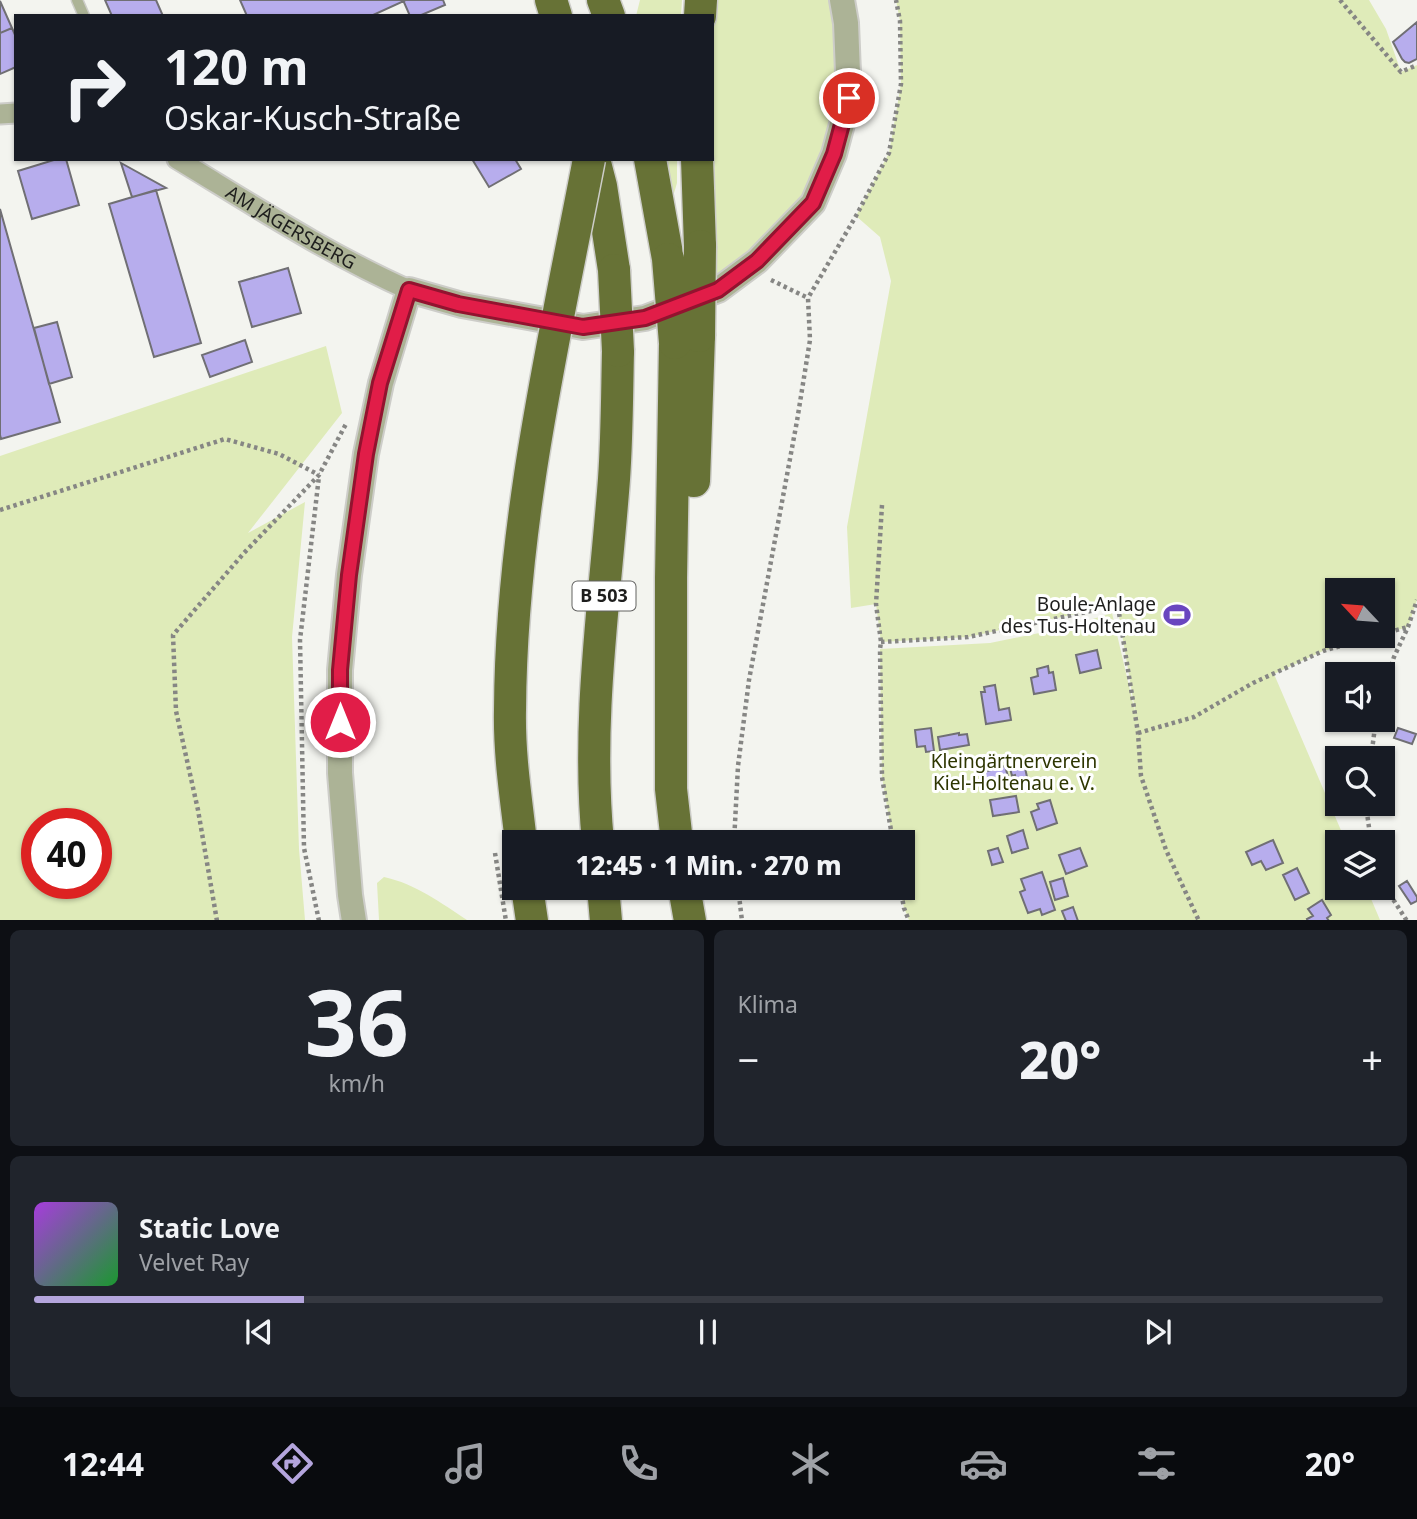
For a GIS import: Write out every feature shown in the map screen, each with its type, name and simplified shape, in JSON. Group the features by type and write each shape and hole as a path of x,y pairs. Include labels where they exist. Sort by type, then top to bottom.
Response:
{"highway":[{"path":"520,830 509,711 514,593 547,370 592,161"},
{"name":"B 503","path":"593,161 601,186 614,270 618,351 614,476 594,731 597,830"},
{"path":"650,161 668,259 687,339"},
{"path":"675,830 670,789 671,578 687,339 700,246 697,161"},
{"path":"529,900 532,920"},
{"path":"604,900 606,920"},
{"path":"686,900 690,920"}],"street":[{"path":"354,920 340,773 340,670 349,575 366,454 380,383 409,290 458,304 583,327 645,318 718,290 757,261 813,203 834,154 849,98 846,23 842,0"},
{"name":"AM JÄGERSBERG","path":"180,161 340,257 409,290"}],"path":[{"path":"735,830 738,766 749,680 810,340 808,298 889,153 901,84 900,22 896,0"},
{"path":"1340,0 1401,72 1417,65"},
{"path":"0,510 225,439 279,454 319,475"},
{"path":"217,920 198,810 176,711 173,635 244,553 319,475"},
{"path":"318,920 304,848 300,640 319,475"},
{"path":"882,505 876,604 881,642 882,777 891,830"},
{"path":"1392,662 1417,600"},
{"path":"881,642 968,637 1116,607 1138,733 1141,776 1166,850 1199,920"},
{"path":"1395,631 1408,627"},
{"path":"1138,733 1194,717 1253,683 1334,648"},
{"path":"740,900 742,920"},
{"path":"902,900 909,920"},
{"path":"1394,900 1407,920"}],"green space":[{"path":"640,0 682,0 681,14 636,14"},
{"path":"701,0 842,0 849,98 813,203 716,291 712,161 714,14 711,14"},
{"name":"Kleingärtnerverein Kiel-Holtenau e. V.","path":"896,0 1369,0 1386,29 1401,72 1417,65 1417,600 1408,627 1395,631 1395,578 1325,578 1325,648 1334,648 1274,674 1325,793 1325,816 1335,816 1341,830 1325,830 1325,900 1372,900 1380,920 909,920 902,900 915,900 915,830 891,830 882,777 880,649 990,643 1064,628 1112,613 1136,716 1117,605 968,637 881,642 876,604 851,608 847,527 891,281 880,237 856,216 889,153 901,84 900,21"},
{"path":"662,161 677,161 677,183 672,200"},
{"path":"326,346 342,413 248,533 305,502 292,637 299,849 305,920 0,920 0,456"},
{"path":"384,877 417,889 467,920 379,920 377,883"}],"building":[{"path":"105,0 156,0 162,14 111,14"},
{"path":"240,0 404,1 375,14 246,14"},
{"path":"403,0 443,0 445,5 424,14 409,14"},
{"path":"0,1 12,28 0,33"},
{"path":"1417,22 1417,59 1409,63 1402,59 1393,42"},
{"path":"12,28 14,32 14,68 0,74 0,33"},
{"path":"50,161 67,161 79,205 32,219 18,171"},
{"path":"473,161 516,161 521,169 489,187"},
{"path":"121,163 166,188 132,197"},
{"path":"156,190 201,343 154,357 109,204"},
{"path":"0,209 60,422 1,439 0,435"},
{"path":"288,268 301,313 252,327 239,282"},
{"path":"57,322 72,377 49,384 34,328"},
{"path":"245,340 252,362 210,377 202,355"},
{"path":"1097,650 1101,668 1080,673 1076,655"},
{"path":"1048,666 1049,673 1053,672 1056,690 1034,694 1031,678 1038,676 1037,669"},
{"path":"995,685 999,710 1009,708 1011,720 986,724 981,692 985,692 984,687"},
{"path":"931,728 934,751 926,752 925,746 917,747 915,730"},
{"path":"1398,728 1416,734 1412,744 1394,738"},
{"path":"967,734 969,745 940,750 938,737"},
{"path":"1023,758 1027,777 1016,780 1009,764"},
{"path":"1005,766 1009,780 984,787 980,773"},
{"path":"1016,796 1019,812 993,816 990,800"},
{"path":"1050,800 1057,823 1037,830 1031,812 1039,809 1037,804"},
{"path":"1023,830 1028,848 1012,853 1007,836"},
{"path":"1273,840 1283,863 1266,870 1261,861 1252,865 1246,852"},
{"path":"998,848 1003,862 992,865 988,851"},
{"path":"1080,848 1087,866 1066,874 1059,855"},
{"path":"1297,868 1309,893 1295,900 1283,875"},
{"path":"1042,872 1055,910 1042,915 1040,909 1028,913 1020,892 1025,890 1021,879"},
{"path":"1063,878 1068,896 1055,900 1050,882"},
{"path":"1407,881 1417,897 1417,901 1411,904 1399,886"},
{"path":"1322,900 1331,915 1327,918 1328,920 1308,920 1313,916 1308,909"},
{"path":"1073,907 1078,920 1066,920 1062,911"}],"place":[{"name":"Boule-Anlage des Tus-Holtenau","path":"1177,615"}],"route":[{"path":"340,722 340,670 349,575 366,454 380,383 409,290 458,304 583,327 645,318 718,290 757,261 813,203 834,154 849,98"}]}
